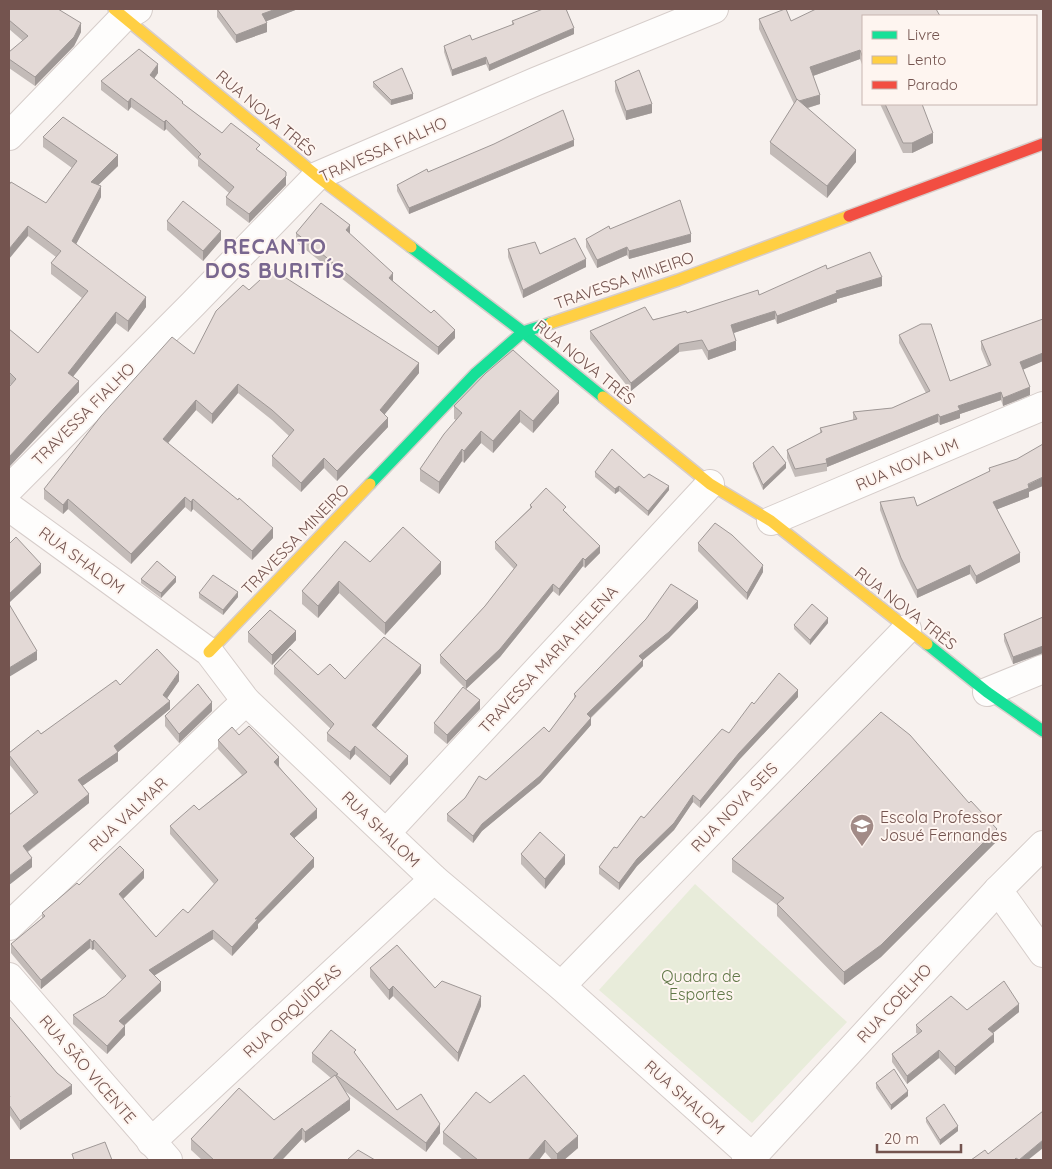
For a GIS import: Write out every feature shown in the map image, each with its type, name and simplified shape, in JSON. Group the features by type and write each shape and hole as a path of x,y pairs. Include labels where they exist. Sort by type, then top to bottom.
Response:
{"street":[{"name":"TRAVESSA FIALHO","path":"9,489 194,304 317,176 537,81 714,9"},
{"name":"RUA NOVA TRÊS","path":"125,11 317,176 522,332 710,484 771,521 987,692 1043,731"},
{"path":"9,136 125,11"},
{"name":"TRAVESSA MINEIRO","path":"208,652 475,374 522,332 678,280 1043,144"},
{"name":"RUA NOVA UM","path":"771,521 1043,406"},
{"name":"TRAVESSA MARIA HELENA","path":"386,833 710,484"},
{"name":"RUA SHALOM","path":"9,507 208,652 246,701 434,879 561,986 749,1159"},
{"name":"RUA NOVA SEIS","path":"561,986 907,629"},
{"path":"987,692 1043,669"},
{"name":"RUA VALMAR","path":"9,926 246,701"},
{"name":"RUA COELHO","path":"749,1159 998,890 1043,845"},
{"name":"RUA ORQUÍDEAS","path":"159,1151 434,879"},
{"path":"998,890 1043,953"},
{"name":"RUA SÃO VICENTE","path":"9,977 159,1151"}],"green space":[{"name":"Quadra de Esportes","path":"695,884 847,1022 752,1123 599,990"}],"building":[{"path":"9,9 58,9 81,23 74,37 35,77 9,59 9,52 28,36 9,20"},
{"path":"217,9 276,9 262,14 267,23 236,35"},
{"path":"543,9 566,9 574,28 489,65 486,57 452,70 444,46 470,35 472,40 514,24 512,21"},
{"path":"786,9 791,21 816,9 936,9 939,15 862,15 862,55 860,50 810,67 820,95 799,101 759,19"},
{"path":"139,49 158,64 150,75 182,103 222,133 231,123 260,145 256,149 286,172 286,176 249,214 226,197 234,187 198,157 201,154 166,120 164,122 131,98 128,102 101,81"},
{"path":"402,68 413,94 391,100 373,82"},
{"path":"639,70 652,104 626,111 615,81"},
{"path":"797,99 856,150 827,186 770,142"},
{"path":"885,105 922,105 933,133 912,143 903,143"},
{"path":"563,110 574,140 409,208 397,185 427,169 428,172 494,144"},
{"path":"63,117 118,155 91,182 101,186 72,241 146,297 128,321 116,312 68,373 79,381 9,457 9,387 16,379 9,372 9,329 38,353 88,291 51,263 61,251 28,226 9,249 9,185 11,182 46,203 77,161 43,137"},
{"path":"680,200 691,234 629,251 627,247 597,260 586,239 609,226 610,229"},
{"path":"183,201 221,231 203,251 167,221"},
{"path":"321,203 350,225 346,230 393,273 389,278 431,313 434,310 455,330 438,347 296,233"},
{"path":"575,238 586,259 523,290 508,249 535,242 540,254"},
{"path":"870,252 882,277 836,291 837,293 777,316 775,311 731,325 736,341 708,351 702,340 679,344 631,383 590,331 645,307 653,320 686,311 687,313 758,290 759,295 826,265 827,269"},
{"path":"272,269 419,363 380,410 388,418 337,471 324,458 301,483 272,456 294,430 272,410 238,384 212,414 196,400 163,439 238,500 239,498 273,528 252,551 193,499 191,502 185,497 131,554 68,499 63,505 44,489 101,416 172,337 194,354 216,311 243,285 249,290"},
{"path":"1043,319 1043,353 1020,362 1030,387 1003,398 1001,392 958,406 960,410 940,417 938,414 826,459 827,463 795,469 787,450 822,432 820,428 857,419 853,412 892,408 930,391 899,335 921,324 931,324 950,381 991,365 981,341"},
{"path":"513,350 559,391 533,421 520,410 493,441 481,431 464,451 462,449 439,482 420,469 444,434 462,413 454,406 486,373"},
{"path":"1043,444 1043,477 1028,484 1029,488 993,502 1020,553 976,576 970,565 917,590 901,558 880,502 914,497 917,506 990,471 989,468 1017,459"},
{"path":"773,446 786,463 763,485 753,463"},
{"path":"612,449 644,478 649,474 669,486 648,511 619,486 615,489 595,472"},
{"path":"546,488 566,507 563,510 600,546 585,560 583,558 559,589 553,584 500,649 466,681 440,655 485,606 517,565 495,542 532,507 530,505"},
{"path":"715,523 732,535 763,565 747,593 698,543"},
{"path":"403,527 441,562 385,623 339,581 318,606 302,591 345,541 370,562"},
{"path":"16,537 41,564 9,594 9,544"},
{"path":"157,561 176,577 161,593 141,579"},
{"path":"213,575 238,592 223,610 199,593"},
{"path":"671,584 698,601 669,632 639,656 643,660 587,714 591,718 540,776 482,824 473,836 447,814 465,798 479,776 486,780 544,727 549,732 576,696 574,694 646,619"},
{"path":"9,604 37,651 9,668"},
{"path":"812,604 828,618 810,640 794,625"},
{"path":"270,610 296,631 272,655 248,632"},
{"path":"1043,617 1043,646 1013,657 1004,634"},
{"path":"384,637 421,665 372,725 408,756 390,777 355,746 350,752 327,733 334,724 274,666 290,649 318,675 330,664 345,679"},
{"path":"157,649 179,672 163,695 170,701 114,746 118,752 78,780 89,794 23,846 32,858 9,876 9,815 38,792 9,753 38,730 41,734 116,680 120,685"},
{"path":"779,673 798,690 739,753 700,801 693,795 674,823 637,859 619,883 599,867 614,847 617,848 641,816 644,818 722,729 729,733 752,702 754,704"},
{"path":"198,684 212,702 179,734 165,716"},
{"path":"463,687 480,700 447,735 434,723"},
{"name":"Escola Professor Josué Fernandes","path":"881,712 910,735 969,803 971,801 997,829 881,945 844,972 777,904 784,898 732,859"},
{"path":"249,726 279,757 274,762 317,809 290,834 314,858 255,919 258,919 232,947 213,930 149,970 161,982 119,1021 125,1026 107,1046 73,1015 105,996 126,976 94,940 92,942 90,939 41,980 11,944 45,916 42,913 77,883 79,885 120,846 144,870 119,894 156,937 183,909 188,913 218,880 170,826 194,805 199,810 247,772 218,740 232,727 239,735"},
{"path":"540,832 565,855 545,879 521,854"},
{"path":"397,945 435,988 442,981 481,996 458,1053 393,986 389,990 370,968"},
{"path":"1004,981 1019,1004 988,1029 994,1034 955,1067 939,1050 907,1076 892,1054 922,1031 916,1025 951,996 967,1010"},
{"path":"9,1016 57,1073 72,1085 20,1121 9,1105"},
{"path":"331,1030 356,1050 354,1052 397,1110 421,1094 440,1124 426,1143 336,1075 338,1074 312,1053"},
{"path":"894,1069 908,1091 891,1105 876,1083"},
{"path":"335,1075 350,1099 305,1132 302,1128 274,1160 214,1160 191,1139 239,1088 274,1120"},
{"path":"524,1075 578,1136 557,1154 545,1140 528,1160 478,1160 443,1132 476,1092 490,1103"},
{"path":"944,1104 958,1126 940,1140 926,1118"},
{"path":"1043,1111 1043,1140 1019,1160 1016,1158 1014,1160 971,1160 985,1150 988,1154"},
{"path":"105,1142 112,1160 74,1160 72,1154"},
{"path":"358,1150 375,1160 347,1160"}],"traffic: fast":[{"path":"411,247 523,332 603,397"},
{"path":"370,484 475,374 523,332 551,323"},
{"path":"927,644 987,692 1043,731"}],"traffic: slow":[{"path":"114,9 317,176 411,247"},
{"path":"551,323 678,280 849,216"},
{"path":"603,397 710,484 771,521 927,644"},
{"path":"209,652 370,484"}],"traffic: jam":[{"path":"849,216 1043,144"}],"place":[{"name":"Escola Professor Josué Fernandes","path":"862,847"}],"district":[{"name":"RECANTO DOS BURITÍS","path":"275,258"}]}
